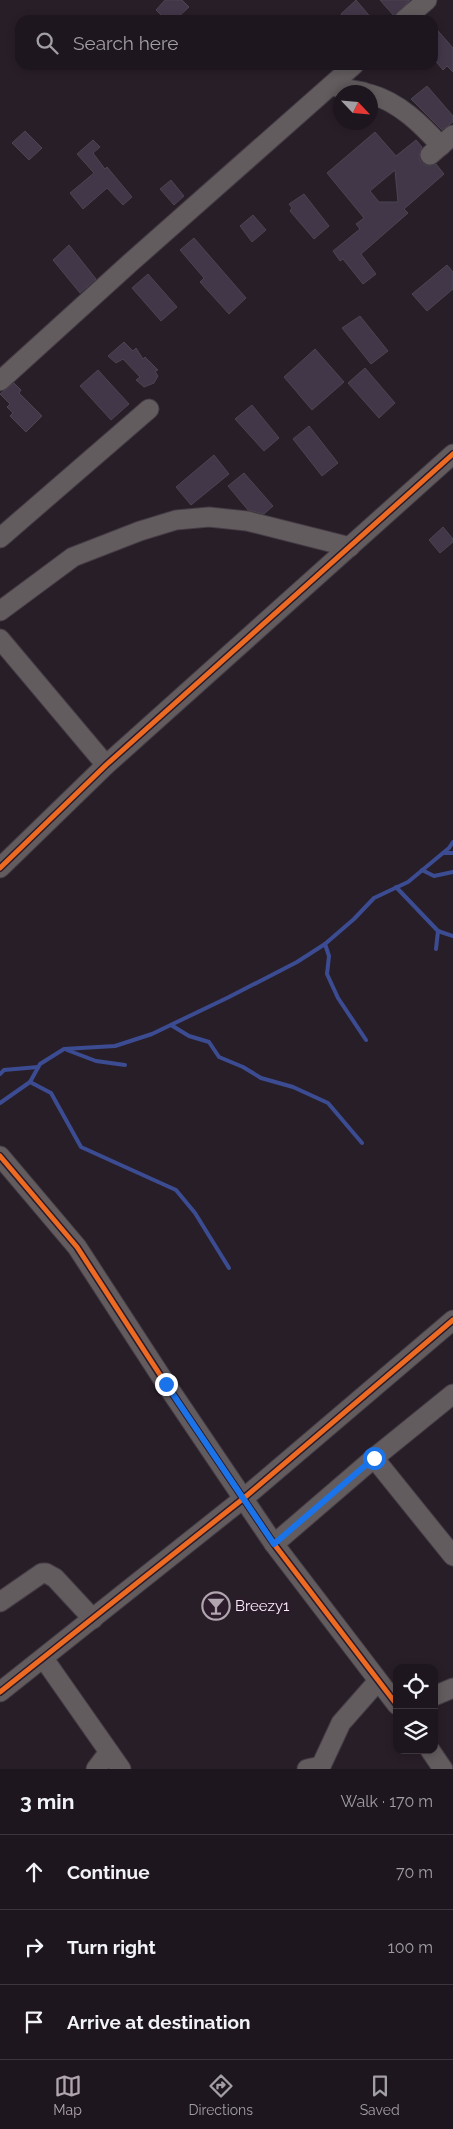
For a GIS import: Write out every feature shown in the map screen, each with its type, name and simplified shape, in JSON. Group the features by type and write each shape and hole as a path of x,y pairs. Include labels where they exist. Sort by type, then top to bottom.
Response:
{"street":[{"path":"410,15 426,0"},
{"path":"0,381 348,70"},
{"path":"378,98 396,106 412,117 441,145"},
{"path":"0,538 150,409"},
{"path":"0,868 106,765 453,454"},
{"path":"0,611 73,557 140,531 176,520 209,517 247,521 350,547"},
{"path":"0,639 106,765"},
{"path":"0,1156 77,1247 166,1384 274,1544 393,1700"},
{"path":"0,1692 244,1498 453,1320"},
{"path":"274,1544 374,1458 453,1394"},
{"path":"374,1458 453,1556"},
{"path":"0,1602 46,1572 55,1578 93,1619"},
{"path":"44,1658 121,1769"},
{"path":"307,1769 321,1766 341,1723 378,1681"},
{"path":"438,1694 453,1688"},
{"path":"96,1769 109,1752"},
{"path":"433,1754 443,1769"}],"building":[{"path":"165,0 182,0 189,7 180,15 161,15 156,10"},
{"path":"356,0 369,15 342,15"},
{"path":"380,0 410,0 395,15"},
{"path":"438,31 453,48 453,72 447,66 443,70 438,64"},
{"path":"427,86 453,116 453,122 442,130 411,99"},
{"path":"25,131 42,148 29,160 12,143"},
{"path":"375,132 396,156 416,140 422,147 419,157 421,162 427,166 436,164 444,174 404,209 408,213 361,254 376,274 363,284 343,259 340,261 333,251 360,229 356,224 364,218 327,173","holes":["395,170 398,202 379,202 370,191"]},
{"path":"93,140 100,147 93,153 105,169 107,167 132,197 123,205 107,188 83,209 70,193 94,173 77,154"},
{"path":"171,180 184,196 174,205 160,189"},
{"path":"304,194 329,226 314,239 290,211 292,208 289,204"},
{"path":"253,215 266,230 252,242 240,226"},
{"path":"194,238 246,298 229,314 200,282 204,278 180,250"},
{"path":"69,245 96,279 80,293 53,260"},
{"path":"447,265 453,272 453,289 427,311 412,294"},
{"path":"148,274 177,307 161,321 132,288"},
{"path":"360,316 388,351 371,364 342,328"},
{"path":"124,342 133,351 136,348 143,359 145,357 158,370 155,371 158,376 154,383 144,387 136,380 140,377 123,359 116,363 108,356"},
{"path":"315,349 344,382 312,410 284,377"},
{"path":"365,368 395,403 379,418 348,383"},
{"path":"98,370 129,404 111,420 80,386"},
{"path":"14,383 21,390 19,393 42,416 26,432 10,416 13,413 7,407 10,404 0,394"},
{"path":"252,405 279,438 264,451 235,419"},
{"path":"309,426 338,463 322,476 293,439"},
{"path":"214,455 229,474 191,505 176,487"},
{"path":"244,473 273,506 264,514 248,510 228,486"},
{"path":"443,527 453,539 453,542 440,553 429,540"}],"waterway":[{"path":"0,1103 30,1082 40,1064 64,1049 115,1046 152,1034 297,962 325,944 354,919 374,898 408,882 449,848 453,842"},
{"path":"443,853 453,853"},
{"path":"422,870 434,876 453,872"},
{"path":"396,887 438,931 436,949"},
{"path":"438,931 453,936"},
{"path":"325,944 329,956 327,974 338,998 366,1040"},
{"path":"171,1025 189,1036 209,1042 219,1057 243,1067 261,1078 293,1087 328,1103 362,1143"},
{"path":"67,1050 96,1061 125,1065"},
{"path":"0,1074 4,1070 38,1067"},
{"path":"30,1082 51,1093 81,1147 176,1190 195,1213 229,1268"}],"cycle path":[{"path":"0,868 106,765 453,454"},
{"path":"0,1156 77,1247 166,1384 274,1544 393,1700"},
{"path":"0,1692 244,1498 453,1320"}],"place":[{"name":"Breezy1","path":"216,1606"}],"route":[{"path":"166,1384 274,1544 374,1458"}]}
